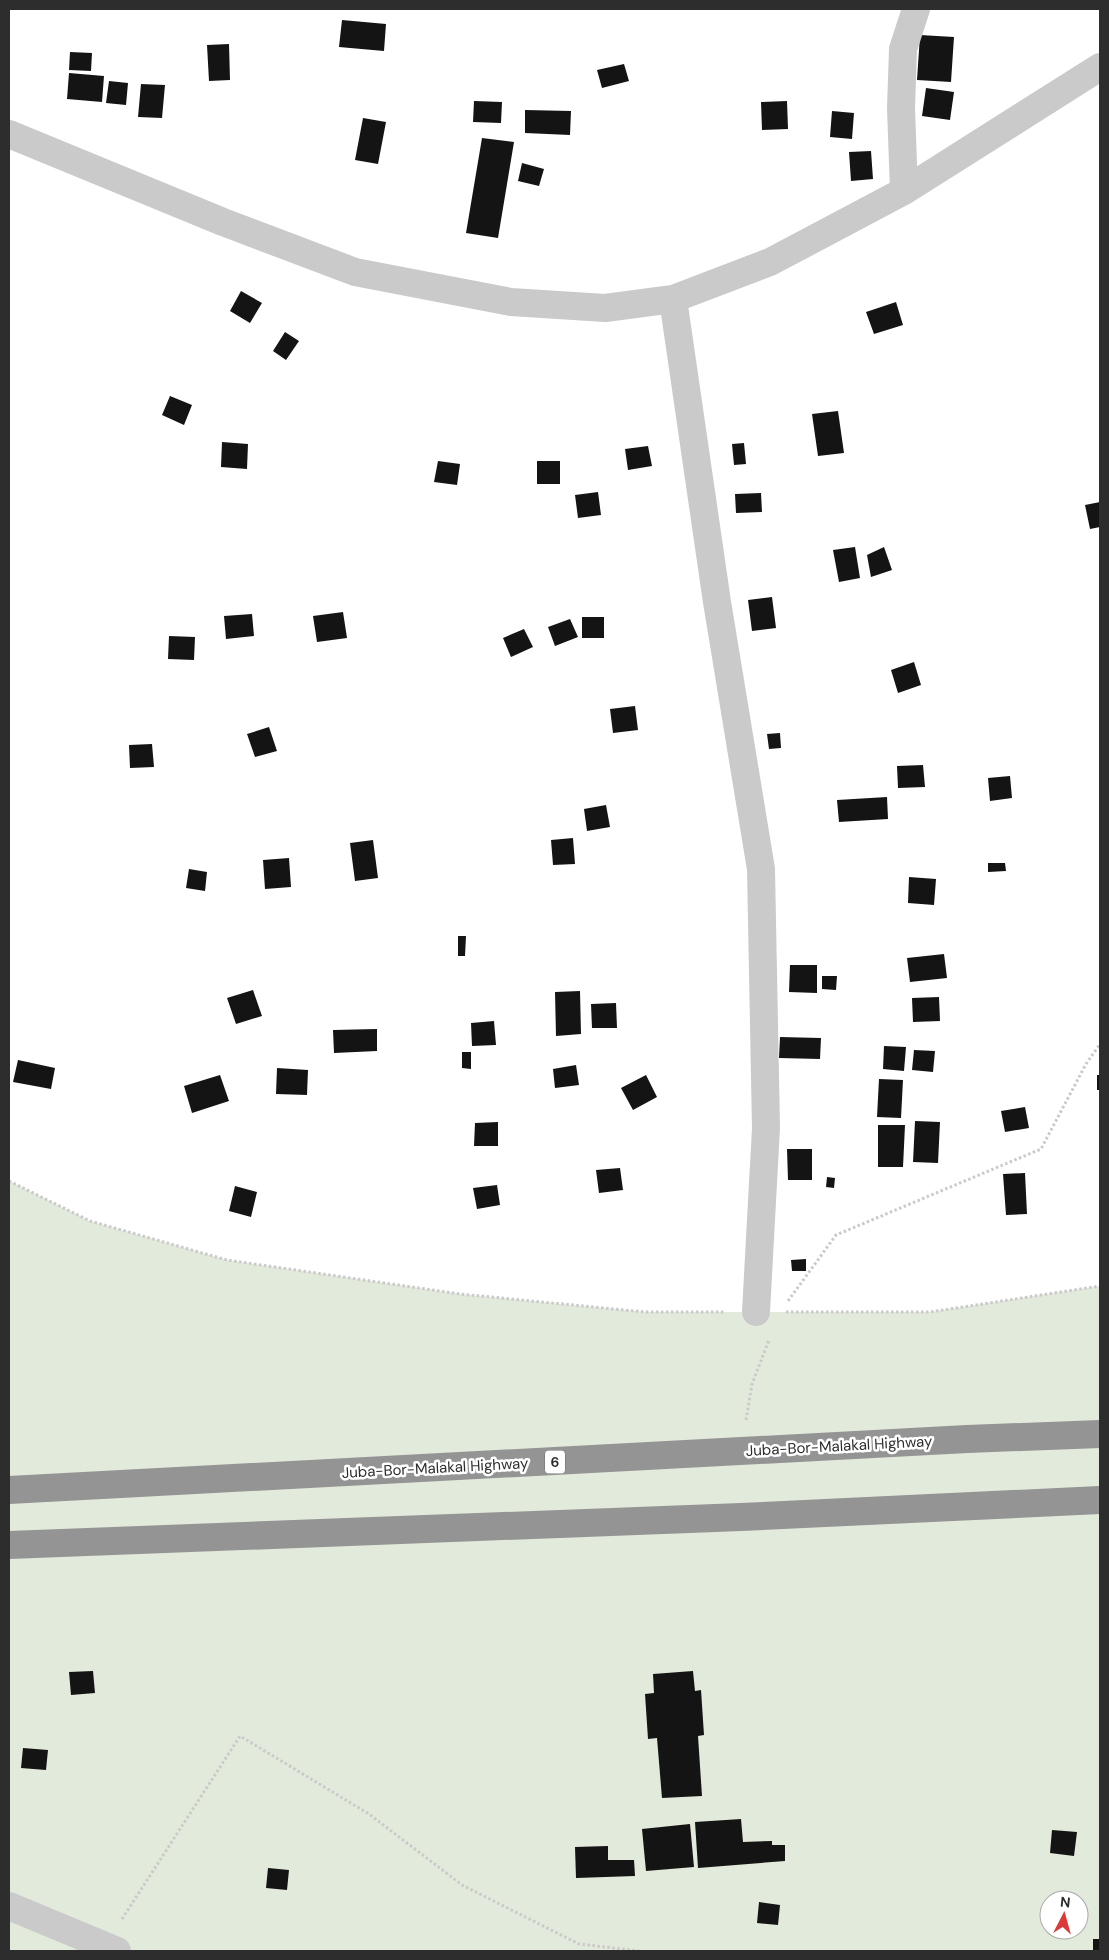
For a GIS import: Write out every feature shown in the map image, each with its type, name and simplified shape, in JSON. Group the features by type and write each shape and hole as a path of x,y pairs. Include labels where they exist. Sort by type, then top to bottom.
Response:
{"highway":[{"name":"Juba-Bor-Malakal Highway","path":"9,1490 967,1439 1100,1434"},
{"path":"9,1545 741,1517 1100,1500"}],"street":[{"path":"904,191 901,108 903,49 916,9"},
{"path":"9,134 223,222 355,272 511,302 605,308 673,299 770,262 904,191 1100,67"},
{"path":"673,299 716,593 761,869 766,1128 763,1323"},
{"path":"9,1906 112,1948"}],"path":[{"path":"1100,1044 1086,1064 1041,1149 836,1235 780,1312 930,1312 1100,1286"},
{"path":"9,1181 90,1221 227,1260 460,1294 763,1323 741,1452"},
{"path":"112,1948 240,1736 369,1814 462,1885 579,1944 639,1951"}],"shaded area":[{"path":"9,1181 90,1221 227,1260 460,1294 645,1312 930,1312 1100,1286 1100,1951 9,1951"}],"building":[{"path":"342,20 386,24 384,51 339,47"},
{"path":"920,35 954,37 951,82 917,80"},
{"path":"229,44 230,80 209,81 207,45"},
{"path":"70,52 92,53 91,71 69,70"},
{"path":"624,64 629,81 602,88 597,70"},
{"path":"69,73 104,76 102,102 67,99"},
{"path":"109,81 128,83 126,105 106,103"},
{"path":"141,84 165,85 162,118 138,117"},
{"path":"926,88 954,92 950,120 922,116"},
{"path":"474,101 502,102 501,123 473,122"},
{"path":"787,101 788,129 762,130 761,102"},
{"path":"525,110 571,111 570,135 525,133"},
{"path":"832,111 854,113 852,139 830,137"},
{"path":"363,118 386,122 378,164 355,160"},
{"path":"482,138 514,142 498,238 466,233"},
{"path":"871,151 873,179 851,181 849,152"},
{"path":"522,163 544,169 539,186 518,181"},
{"path":"241,291 262,303 250,323 230,311"},
{"path":"896,302 903,325 874,334 866,312"},
{"path":"285,332 299,341 286,360 273,351"},
{"path":"170,396 192,405 184,425 162,415"},
{"path":"838,411 844,453 818,456 812,414"},
{"path":"222,442 248,444 247,469 221,467"},
{"path":"744,443 746,464 734,465 732,444"},
{"path":"648,446 652,466 628,470 625,449"},
{"path":"438,461 460,464 457,485 434,482"},
{"path":"537,461 560,461 560,484 537,484"},
{"path":"598,492 601,515 578,518 575,495"},
{"path":"761,493 762,512 736,513 735,494"},
{"path":"1100,502 1100,527 1090,529 1085,505"},
{"path":"855,547 860,578 839,582 833,550"},
{"path":"884,547 892,570 871,577 867,555"},
{"path":"772,597 776,628 752,631 748,600"},
{"path":"343,612 347,638 317,642 313,616"},
{"path":"252,614 254,636 226,639 224,616"},
{"path":"582,617 604,617 604,638 582,638"},
{"path":"570,619 578,637 555,646 548,627"},
{"path":"524,629 533,647 511,657 503,638"},
{"path":"169,636 195,637 194,660 168,659"},
{"path":"914,662 921,685 898,693 891,670"},
{"path":"635,706 638,730 613,733 610,709"},
{"path":"269,727 277,751 255,757 247,734"},
{"path":"780,733 781,748 769,749 767,734"},
{"path":"152,744 154,767 130,768 129,745"},
{"path":"923,765 925,787 898,788 897,766"},
{"path":"1010,776 1012,798 990,801 988,778"},
{"path":"887,797 888,819 839,822 837,800"},
{"path":"606,805 610,827 587,831 584,809"},
{"path":"573,838 575,864 553,865 551,840"},
{"path":"373,840 378,878 355,881 350,843"},
{"path":"289,858 291,887 265,889 263,860"},
{"path":"988,863 1005,863 1006,871 988,872"},
{"path":"189,869 207,872 205,891 186,888"},
{"path":"909,877 936,879 934,905 908,903"},
{"path":"458,936 466,936 465,956 458,956"},
{"path":"944,954 947,978 910,982 907,958"},
{"path":"790,965 817,965 817,993 789,992"},
{"path":"822,976 837,976 836,990 822,989"},
{"path":"253,990 262,1016 236,1024 227,998"},
{"path":"580,991 581,1034 556,1036 555,992"},
{"path":"939,997 940,1021 913,1022 912,998"},
{"path":"616,1003 617,1028 592,1028 591,1004"},
{"path":"494,1021 496,1045 472,1046 471,1023"},
{"path":"377,1029 377,1051 334,1053 333,1030"},
{"path":"780,1037 821,1038 820,1059 779,1058"},
{"path":"884,1046 906,1047 904,1071 883,1069"},
{"path":"914,1050 935,1051 933,1072 912,1070"},
{"path":"462,1052 471,1052 471,1069 462,1068"},
{"path":"18,1060 55,1068 51,1089 13,1082"},
{"path":"576,1065 579,1085 555,1088 553,1069"},
{"path":"277,1068 308,1070 307,1095 276,1094"},
{"path":"220,1075 229,1101 192,1113 184,1086"},
{"path":"646,1075 657,1097 633,1110 621,1088"},
{"path":"1097,1075 1100,1075 1100,1090 1097,1090"},
{"path":"879,1079 903,1080 901,1118 877,1117"},
{"path":"1025,1107 1029,1128 1005,1132 1001,1111"},
{"path":"915,1121 940,1122 938,1163 913,1162"},
{"path":"498,1122 498,1146 474,1146 475,1123"},
{"path":"878,1125 905,1125 903,1167 878,1167"},
{"path":"787,1149 812,1149 812,1180 788,1180"},
{"path":"620,1168 623,1190 599,1193 596,1170"},
{"path":"1025,1173 1027,1214 1006,1215 1003,1174"},
{"path":"827,1177 835,1178 834,1188 826,1187"},
{"path":"497,1185 500,1205 477,1209 473,1188"},
{"path":"235,1186 257,1192 251,1217 229,1211"},
{"path":"806,1259 806,1271 792,1271 791,1260"},
{"path":"93,1671 95,1693 71,1695 69,1672"},
{"path":"693,1671 695,1691 701,1690 704,1735 698,1736 702,1796 662,1798 657,1738 648,1739 645,1694 654,1693 653,1674"},
{"path":"23,1748 48,1750 46,1770 21,1768"},
{"path":"741,1819 743,1842 772,1841 772,1845 785,1845 785,1861 698,1868 695,1822"},
{"path":"690,1824 694,1867 646,1871 642,1829"},
{"path":"1052,1830 1077,1832 1074,1856 1050,1853"},
{"path":"608,1846 608,1860 634,1860 635,1876 576,1878 575,1847"},
{"path":"268,1868 289,1870 287,1890 266,1888"},
{"path":"759,1902 780,1905 778,1925 757,1923"},
{"path":"1093,1939 1100,1939 1100,1951 1093,1951"}]}
